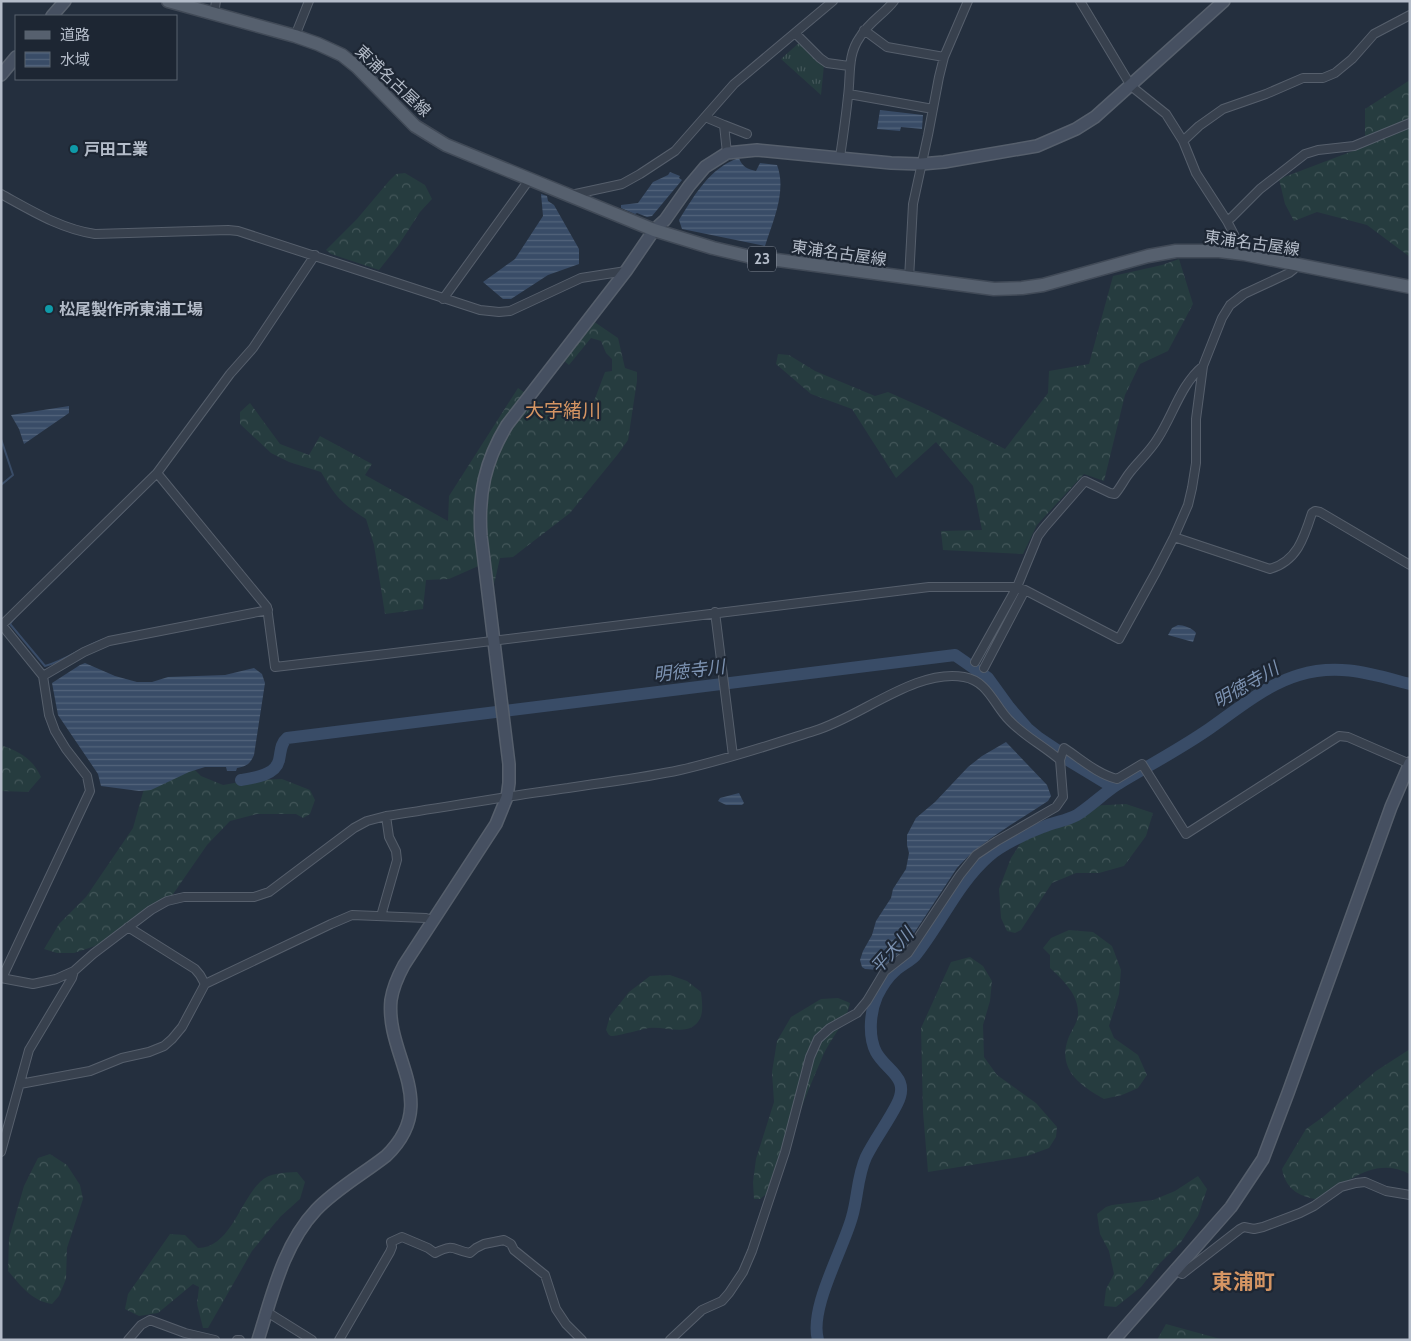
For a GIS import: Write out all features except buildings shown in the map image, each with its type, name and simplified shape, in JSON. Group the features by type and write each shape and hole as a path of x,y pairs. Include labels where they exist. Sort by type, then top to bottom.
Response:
{"main road":[{"name":"東浦名古屋線","path":"168,1 215,8 318,44 342,55 372,82 403,115 429,135 453,148 566,196 654,230 748,256 994,289 1022,288 1065,279 1148,256 1176,251 1218,251 1244,254 1410,287"}],"street":[{"path":"53,15 65,1"},
{"path":"295,36 309,1"},
{"path":"566,196 622,184 675,151 734,84 833,1"},
{"path":"840,157 849,94 849,66 854,46 864,30 894,1"},
{"path":"909,279 914,204 921,164 944,57 968,1"},
{"path":"1080,1 1131,86 1166,114 1183,141 1196,173 1227,221 1244,254"},
{"path":"258,1340 289,1250 309,1218 332,1196 388,1154 398,1142 406,1127 410,1111 410,1087 395,1035 391,1001 399,973 496,824 507,797 510,764 480,522 482,489 488,465 496,444 507,425 626,271 654,230 664,220 698,175 706,167 727,153 757,150 921,164 944,162 1036,146 1076,129 1095,117 1224,1"},
{"path":"1183,141 1204,122 1223,109 1266,94 1303,78 1323,78 1335,74 1352,59 1374,34 1410,14"},
{"path":"864,30 887,47 944,57"},
{"path":"794,33 820,58 827,62 849,66"},
{"path":"1,74 15,58"},
{"path":"849,94 933,109"},
{"path":"704,117 747,134"},
{"path":"1227,221 1260,189 1305,154 1318,150 1354,146 1410,123"},
{"path":"724,125 727,153"},
{"path":"443,298 529,180"},
{"path":"1,194 62,226 82,232 96,234 228,230 245,233 480,310 510,311 581,278 626,271"},
{"path":"315,255 253,348 230,374 157,473 2,625 43,676 55,731 87,776 90,791 2,978 33,984 56,979 74,971 128,927 160,904 174,898 254,897 270,892 367,820 672,772 822,729 855,715 924,680 950,676 966,677 978,682 989,692 1009,720 1060,759"},
{"path":"157,473 264,603 268,610 275,666 929,587 1021,588 1119,638 1139,605 1174,537 1188,505 1196,463 1196,411 1203,366 1222,318 1230,305 1244,294 1288,273 1294,269 1295,264"},
{"path":"984,668 1021,588 1038,536 1085,481 1116,494 1127,476 1157,440 1178,399 1192,378 1203,366"},
{"path":"1174,537 1270,569 1288,560 1302,540 1312,513 1315,511 1320,512 1410,565"},
{"path":"975,662 1021,588"},
{"path":"43,676 84,652 110,641 268,610"},
{"path":"715,612 733,756"},
{"path":"670,1340 702,1310 722,1301 743,1272 752,1251 785,1152 810,1057 818,1039 830,1028 857,1012 867,1001 886,971 908,953 960,875 976,855 1056,807 1061,802 1064,791 1060,759 1064,748 1109,777 1117,779 1142,764 1186,834 1339,736 1348,737 1410,763 1392,806 1263,1158 1231,1207 1114,1340"},
{"path":"381,916 397,860 396,851 389,836 386,816"},
{"path":"20,1084 90,1071 122,1058 149,1052 164,1046 182,1026 205,984 352,915 426,918 433,920"},
{"path":"128,927 195,969 205,984"},
{"path":"1,1152 24,1064 34,1040 72,978 74,971"},
{"path":"1174,1270 1182,1274 1244,1227 1254,1229 1263,1227 1300,1213 1341,1188 1365,1182 1386,1191 1410,1195"},
{"path":"339,1340 390,1252 391,1242 402,1237 436,1253 448,1247 455,1247 465,1252 470,1252 484,1244 504,1240 508,1242 520,1256 545,1275 556,1309 566,1324 582,1340"},
{"path":"267,1312 312,1340"},
{"path":"128,1340 141,1325 150,1320 185,1333 215,1340"}],"green space":[{"path":"801,41 818,61 824,65 821,95 781,59"},
{"path":"1410,80 1410,257 1367,225 1317,212 1294,221 1285,204 1279,179 1358,149 1365,141 1365,109"},
{"path":"405,173 425,185 432,199 420,212 398,246 379,270 331,254 326,250 357,219 396,174"},
{"path":"1179,259 1193,304 1168,351 1140,364 1125,395 1104,481 1084,474 1037,525 1023,554 943,550 941,531 982,530 973,486 936,442 896,478 852,409 811,394 776,364 778,354 789,355 815,371 875,396 888,392 1005,449 1048,393 1049,371 1089,364 1113,276 1162,265"},
{"path":"593,321 618,338 625,368 637,372 628,440 570,513 513,557 500,558 491,597 483,564 449,579 426,580 423,609 385,614 374,545 366,519 340,499 321,472 289,462 271,453 240,424 240,412 250,403 280,444 309,455 320,436 372,464 365,475 448,521 449,496 518,388 557,415 568,403 588,417 605,372 612,371 612,359 606,353 601,341 591,338 569,365 563,360"},
{"path":"1,745 25,756 37,770 41,777 28,792 1,791"},
{"path":"182,757 201,776 223,785 251,780 282,779 310,790 315,800 310,814 303,818 296,814 257,814 230,821 207,845 169,900 138,926 110,941 74,953 57,953 44,949 59,924 86,897 133,828 143,792 157,769"},
{"path":"1126,804 1153,813 1146,836 1124,866 1099,873 1076,873 1052,883 1021,930 1015,933 1007,931 1001,918 999,889 1011,858 1024,838 1053,819 1088,806"},
{"path":"1069,930 1093,932 1112,946 1121,970 1119,994 1109,1026 1114,1038 1138,1055 1147,1075 1138,1088 1122,1095 1104,1099 1073,1076 1068,1068 1065,1050 1077,1020 1078,1007 1069,988 1050,968 1050,955 1043,948 1051,938"},
{"path":"970,957 983,966 992,981 990,1001 983,1025 984,1057 997,1075 1036,1103 1057,1127 1056,1137 1049,1148 1027,1156 928,1172 923,1112 921,1028 951,962"},
{"path":"670,975 687,981 701,992 702,1014 695,1025 679,1030 649,1028 613,1036 609,1034 606,1030 610,1016 629,992 650,976"},
{"path":"838,998 850,1003 848,1011 822,1058 770,1191 760,1199 754,1199 753,1182 756,1159 774,1102 772,1072 777,1041 791,1017 821,999"},
{"path":"1410,1049 1410,1174 1397,1169 1374,1169 1352,1178 1321,1200 1295,1192 1287,1183 1282,1169 1306,1129 1323,1117 1376,1071"},
{"path":"50,1154 67,1165 80,1185 83,1199 67,1248 66,1279 59,1296 52,1304 33,1296 8,1271 9,1238 24,1186 38,1158"},
{"path":"297,1172 305,1182 300,1199 280,1217 252,1251 208,1328 203,1328 197,1304 199,1287 193,1284 158,1313 139,1316 125,1309 128,1294 170,1234 185,1235 198,1248 209,1246 218,1240 234,1222 253,1190 260,1182 268,1176"},
{"path":"1198,1176 1207,1189 1198,1216 1181,1242 1160,1263 1141,1287 1116,1307 1104,1306 1106,1289 1114,1274 1109,1251 1100,1234 1097,1214 1112,1205 1153,1200 1175,1191"},
{"path":"1166,1324 1224,1340 1157,1340"}],"water":[{"path":"880,110 923,115 922,129 901,127 900,131 877,129"},
{"path":"739,158 742,164 756,171 760,163 777,165 780,175 778,206 765,246 682,229 679,220 697,192 711,175 719,168"},
{"path":"670,172 680,176 679,178 682,180 652,216 647,217 635,214 621,208 621,205 638,203 653,182 668,175"},
{"path":"541,194 547,196 548,201 554,205 579,249 579,264 548,275 511,299 503,299 483,282 515,259 543,216"},
{"path":"69,406 69,413 24,444 19,429 11,415"},
{"path":"1178,625 1195,631 1193,642 1168,635 1172,628"},
{"path":"85,663 115,676 137,682 152,682 168,677 225,675 254,668 262,674 265,683 253,758 250,763 237,768 236,771 227,771 226,767 205,767 189,772 151,790 139,791 101,786 98,774 58,715 52,683"},
{"path":"1006,742 1047,785 1051,796 1048,801 1000,832 967,858 957,868 903,950 879,970 865,969 862,967 860,960 863,951 872,935 876,921 906,869 909,853 907,835 916,818 935,802 968,767"},
{"path":"739,793 744,803 742,805 726,805 718,801 720,798"}],"waterway":[{"path":"1,439 13,475 1,485"},
{"path":"43,590 136,499"},
{"path":"16,616 10,624 45,666 105,639"},
{"name":"明徳寺川","path":"241,780 264,775 274,769 279,760 282,745 287,738 955,655 988,678 1009,707 1027,728 1039,738 1057,750 1063,757 1106,783 1115,786"},
{"name":"平大川","path":"818,1340 818,1312 822,1296 848,1230 863,1164 901,1095 901,1087 896,1075 880,1059 873,1046 871,1017 877,996 890,976 915,956 958,892 978,867 994,852 1014,840 1047,825 1077,815 1118,784 1195,738 1262,692 1286,679 1314,672 1341,670 1355,671 1410,684"}],"place":[{"name":"戸田工業","path":"74,149"},
{"name":"松尾製作所東浦工場","path":"49,309"}],"district":[{"name":"大字緒川","path":"563,410"},
{"name":"東浦町","path":"1243,1281"}]}
